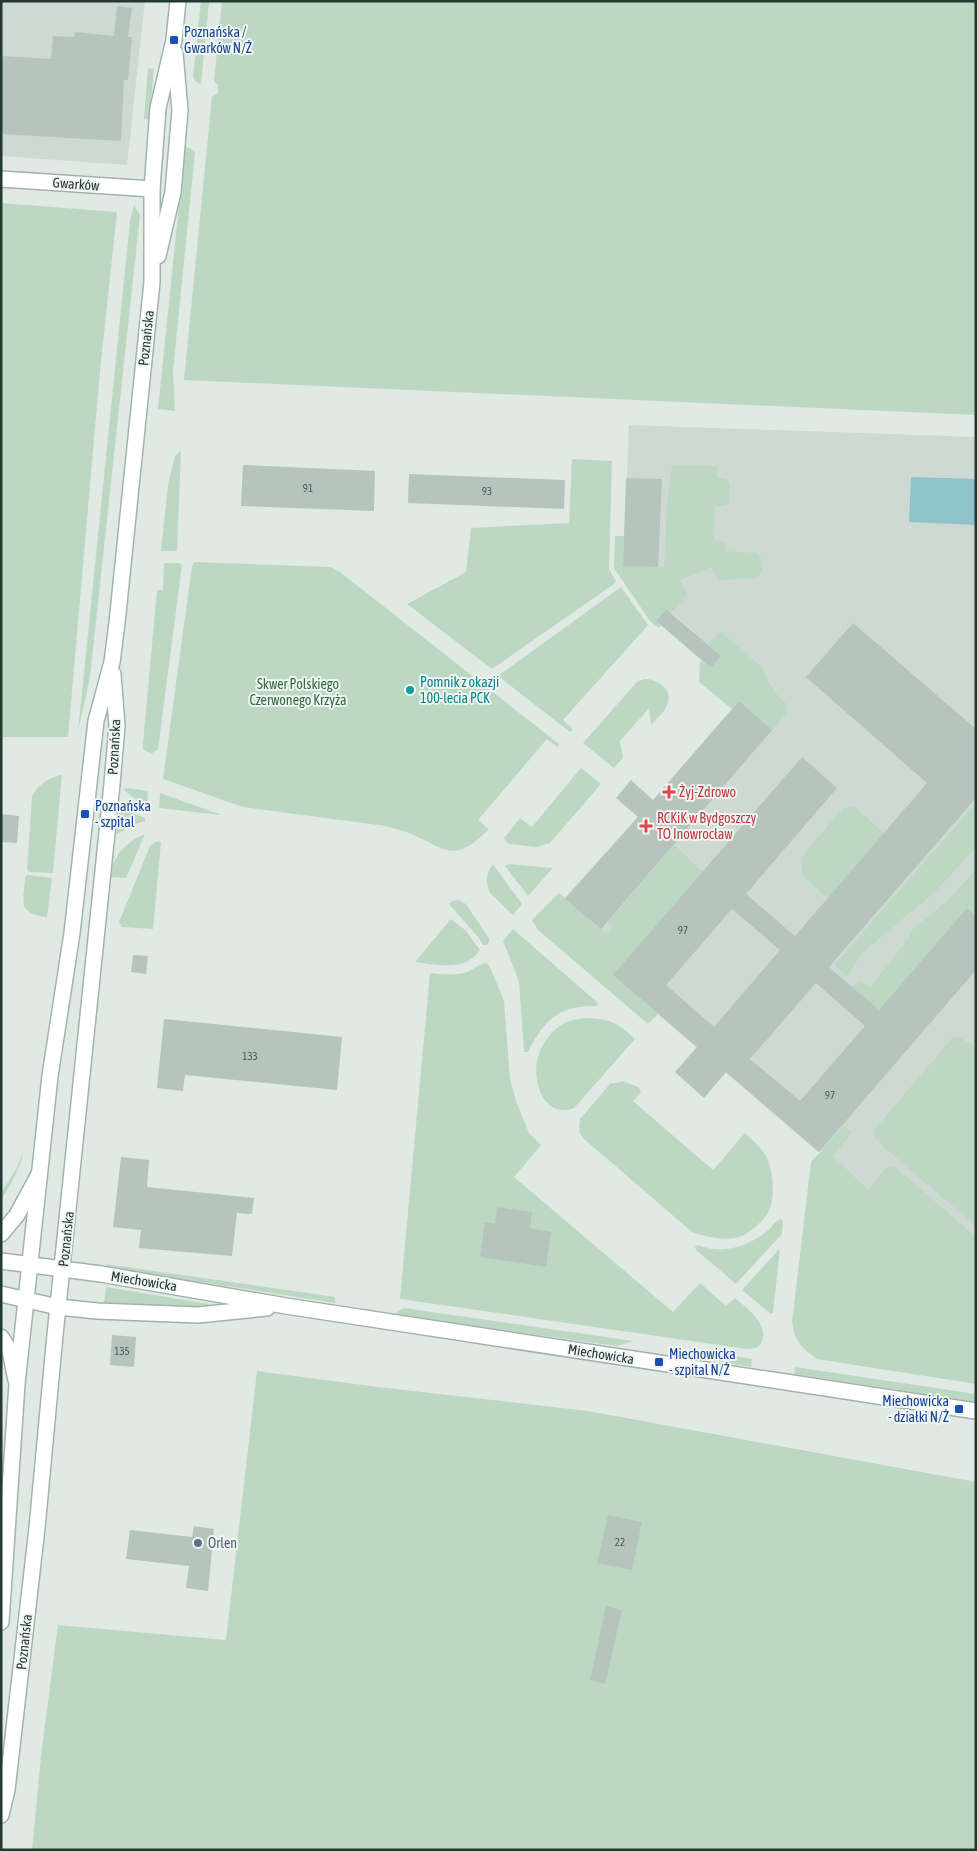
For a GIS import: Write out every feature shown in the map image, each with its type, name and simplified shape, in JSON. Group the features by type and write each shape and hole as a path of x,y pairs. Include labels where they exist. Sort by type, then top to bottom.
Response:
{"main road":[{"name":"Poznańska","path":"1,1622 17,1384 39,1174 57,1024 72,933 96,721 112,662 152,282 152,189 158,108 174,40 178,1"},
{"name":"Poznańska","path":"152,282 173,192 180,110 174,40"},
{"name":"Gwarków","path":"1,179 152,189"},
{"name":"Poznańska","path":"1,1815 38,1528 58,1306 117,726 112,662"},
{"path":"1,1234 17,1215 39,1174"},
{"name":"Miechowicka","path":"1,1261 29,1266 63,1268 286,1306 976,1411"},
{"name":"Miechowicka","path":"1,1294 58,1306 97,1311 198,1315 286,1306"},
{"path":"1,1337 10,1351 17,1384"}],"shaded area":[{"path":"1,1 145,1 127,165 1,156"},
{"path":"629,425 976,437 976,1377 854,1181 821,1150 818,1152 546,918 646,808 739,701 711,668 685,646 695,633 667,609 669,567 623,566"}],"green space":[{"path":"201,1 209,1 201,84 196,82 193,77"},
{"path":"222,1 976,1 976,415 184,380 212,96 218,93 218,85 214,81"},
{"path":"148,68 154,69 149,120 144,119"},
{"path":"185,147 195,152 173,371 175,411 158,409"},
{"path":"1,203 117,212 100,371 68,737 1,737"},
{"path":"134,205 140,215 90,677 78,732 130,221"},
{"path":"181,451 177,551 161,551 168,485 175,456"},
{"path":"572,459 612,461 609,569 616,581 492,669 407,604 466,572 471,528 569,523"},
{"path":"672,466 717,466 717,477 727,479 730,484 729,502 725,505 715,506 714,540 726,542 725,551 757,553 763,566 757,578 718,580 711,567 680,580 687,595 671,613 666,609 656,621 661,625 659,628 650,621 614,568 615,536 624,536 623,566 664,567 667,502"},
{"name":"Skwer Polskiego Czerwonego Krzyża","path":"194,562 330,567 340,572 559,744 557,747 547,739 478,820 489,829 467,847 458,850 442,848 409,833 386,826 243,807 163,779"},
{"path":"164,563 179,563 182,565 158,749 151,754 143,749 143,743 157,590 163,590"},
{"path":"621,587 648,625 563,720 573,729 570,732 498,676"},
{"path":"722,633 763,668 767,680 780,699 787,704 787,713 772,730 739,701 732,709 699,682 700,663 702,661 711,668 721,656 708,644 717,634"},
{"path":"644,679 654,681 663,686 669,700 666,708 651,725 649,708 620,741 623,758 614,768 583,743 637,682"},
{"path":"581,768 601,784 550,843 536,847 508,844 504,838 520,818 532,827"},
{"path":"62,774 53,873 29,872 27,870 32,797 41,785"},
{"path":"123,789 148,791 147,806"},
{"path":"160,793 219,814 220,815 159,808"},
{"path":"976,803 976,847 936,891 862,953 848,976 834,965"},
{"path":"120,806 145,818 145,821 133,825 116,835"},
{"path":"855,807 884,833 828,898 804,874 802,862 804,854 843,808"},
{"path":"145,834 126,878 111,877 117,856 126,845"},
{"path":"155,842 161,842 153,929 122,927 119,922 150,846"},
{"path":"674,845 703,872 613,975 658,1014 648,1024 538,930 532,920 559,893 606,934 613,926 608,922"},
{"path":"493,864 522,904 513,915 488,889 487,878"},
{"path":"508,864 553,868 528,896 505,866"},
{"path":"976,870 976,916 967,908 879,1010 852,987 859,980 871,987 908,939 912,930 946,902"},
{"path":"28,875 52,878 47,917 30,913 24,905 25,877"},
{"path":"458,900 466,904 490,940 487,945 483,945 449,904 452,901"},
{"path":"451,919 465,930 480,950 467,962 459,964 441,965 415,962"},
{"path":"513,929 598,1003 597,1006 572,1008 554,1017 540,1031 528,1052 524,1052 519,981 503,941"},
{"path":"486,963 490,967 504,1001 510,1079 516,1101 529,1133 541,1145 514,1177 673,1312 700,1283 726,1306 735,1298 751,1312 763,1330 763,1337 758,1346 753,1349 747,1349 400,1299 430,973 458,974 470,971"},
{"path":"586,1018 601,1019 618,1025 635,1039 574,1108 564,1110 555,1108 542,1096 538,1086 536,1066 539,1053 548,1037 560,1026 570,1021"},
{"path":"957,1036 976,1047 976,1226 878,1142 874,1135 875,1129 953,1037"},
{"path":"623,1081 638,1087 641,1092 633,1101 713,1170 745,1133 759,1147 768,1162 772,1176 773,1192 768,1213 756,1226 742,1236 730,1239 710,1237 692,1232 583,1138 579,1131 580,1119 610,1084"},
{"path":"844,1126 852,1132 833,1156 868,1190 885,1169 891,1166 896,1168 976,1237 976,1384 817,1359 803,1348 797,1340 792,1322 811,1162"},
{"path":"24,1149 18,1169 1,1200 1,1193 17,1168"},
{"path":"781,1219 783,1222 782,1234 736,1284 696,1250 695,1247 698,1245 707,1248 725,1249 751,1242"},
{"path":"780,1248 773,1313 771,1314 742,1290"},
{"path":"106,1264 335,1297 335,1303 106,1267"},
{"path":"106,1287 209,1304 208,1308 148,1308 104,1304"},
{"path":"404,1308 634,1341 617,1346 395,1315"},
{"path":"698,1350 752,1359 751,1367 711,1360"},
{"path":"795,1367 976,1394 976,1402 794,1374"},
{"path":"257,1371 588,1411 976,1482 976,1850 32,1850 41,1756 58,1625 226,1640"}],"water":[{"path":"911,477 976,479 976,525 909,522"}],"building":[{"path":"117,6 132,8 128,37 132,37 128,80 124,80 121,141 1,134 1,56 51,59 53,36 74,37 75,32 114,36"},
{"path":"243,465 375,471 374,511 241,506"},
{"path":"409,474 565,480 564,509 408,503"},
{"path":"626,478 662,479 658,567 623,566"},
{"path":"666,609 721,656 711,668 656,621"},
{"path":"853,623 976,729 976,798 829,967 879,1010 967,908 976,916 976,970 819,1152 726,1072 704,1098 675,1072 697,1047 613,975 802,757 837,788 746,894 795,936 927,783 806,677","holes":["732,909 780,950 714,1027 666,985","816,983 865,1026 800,1101 750,1059"]},
{"path":"739,701 772,730 601,929 565,899 638,817 616,798 631,780 653,800"},
{"path":"1,814 19,816 17,843 1,842"},
{"path":"133,955 148,956 146,974 131,972"},
{"path":"164,1019 342,1037 337,1090 185,1075 183,1091 157,1088"},
{"path":"121,1157 149,1160 147,1187 254,1198 252,1214 237,1213 232,1256 139,1248 141,1230 113,1227"},
{"path":"497,1207 532,1212 530,1228 551,1232 546,1267 480,1257 485,1222 495,1224"},
{"path":"112,1335 136,1337 134,1367 110,1365"},
{"path":"608,1515 642,1522 632,1570 597,1563"},
{"path":"194,1526 214,1529 208,1591 186,1588 189,1566 126,1559 130,1530 192,1537"},
{"path":"606,1606 622,1610 605,1684 590,1680"}],"place":[{"name":"Poznańska / Gwarków N/Ż","path":"174,40"},
{"name":"Pomnik z okazji 100-lecia PCK","path":"410,690"},
{"name":"Żyj-Zdrowo","path":"669,792"},
{"name":"Poznańska - szpital","path":"85,814"},
{"name":"RCKiK w Bydgoszczy TO Inowrocław","path":"646,826"},
{"name":"Miechowicka - szpital N/Ż","path":"659,1362"},
{"name":"Miechowicka - działki N/Ż","path":"959,1409"},
{"name":"Orlen","path":"198,1543"}]}
